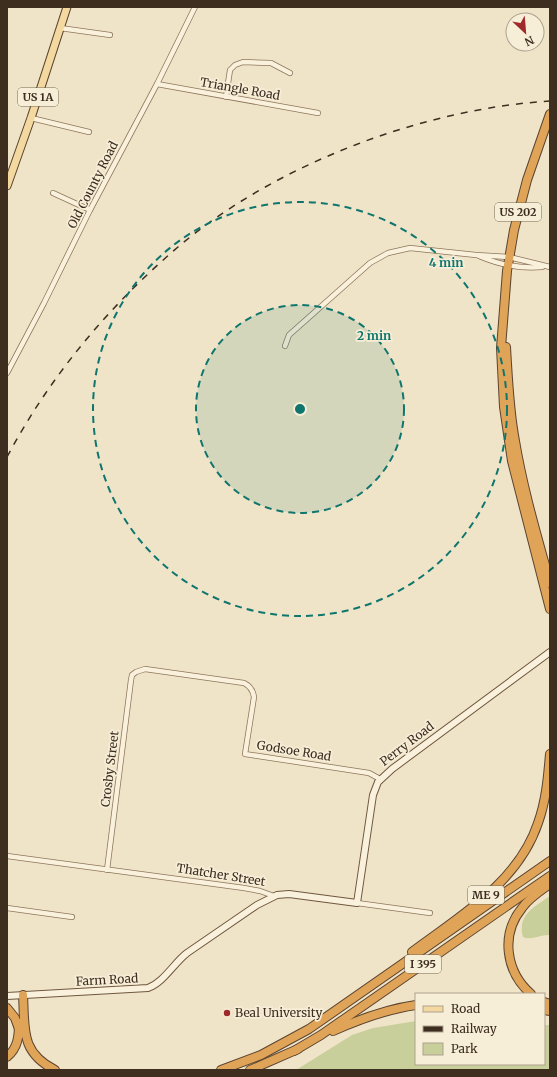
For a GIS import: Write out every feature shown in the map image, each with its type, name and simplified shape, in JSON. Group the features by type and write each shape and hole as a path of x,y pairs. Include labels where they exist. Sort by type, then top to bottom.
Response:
{"highway":[{"name":"US 202","path":"550,115 521,199 508,261 501,341 501,371 507,434 520,496 550,609"},
{"name":"US 202","path":"504,313 509,402 515,441 523,479 550,583"},
{"name":"ME 9","path":"360,994 400,960 488,894 514,868 529,845 539,820 546,794 550,754"},
{"name":"I 395","path":"222,1069 255,1057 288,1041 322,1020 550,862"},
{"name":"I 395","path":"250,1070 294,1050 321,1035 550,876"},
{"path":"530,993 521,984 514,972 508,952 509,938 513,922 522,908 550,884"},
{"path":"7,1057 15,1047 19,1032 19,1006 23,995"},
{"path":"23,995 24,1029 27,1041 37,1057 55,1070"},
{"path":"294,1050 364,1018 415,1005"},
{"path":"7,1008 15,1018 19,1032"}],"main road":[{"name":"US 1A","path":"7,186 67,7"}],"street":[{"name":"Old County Road","path":"7,373 196,7"},
{"path":"60,28 110,35"},
{"path":"226,97 230,70 235,65 243,62 272,63 290,73"},
{"name":"Triangle Road","path":"157,84 318,113"},
{"path":"31,118 88,132"},
{"path":"54,193 90,210"},
{"path":"285,346 289,335 370,263 388,253 410,248 476,255 548,266"},
{"path":"476,255 495,263 508,261 530,268 548,266"},
{"name":"Perry Road","path":"357,903 373,795 375,787 380,779 550,652"},
{"name":"Godsoe Road","path":"136,672 145,669 244,683 251,688 254,697 244,754 369,773 380,779"},
{"name":"Crosby Street","path":"107,870 131,680 132,675 136,672"},
{"name":"Thatcher Street","path":"7,856 256,890 274,896 290,894 430,913"},
{"name":"Farm Road","path":"7,996 137,990 151,987 158,983 177,961 187,953 251,909 274,896"},
{"path":"7,908 72,917"}],"green space":[{"path":"550,896 550,935 529,938 523,937 522,923 528,912"},
{"path":"415,1021 415,1065 545,1065 545,1025 550,1025 550,1070 296,1070 352,1035 373,1028"}],"railway":[{"path":"7,457 42,398 105,318 128,293 178,247 217,217 259,190 305,166 353,146 402,129 452,116 501,106 550,101"}],"place":[{"name":"Beal University","path":"227,1013"}]}
